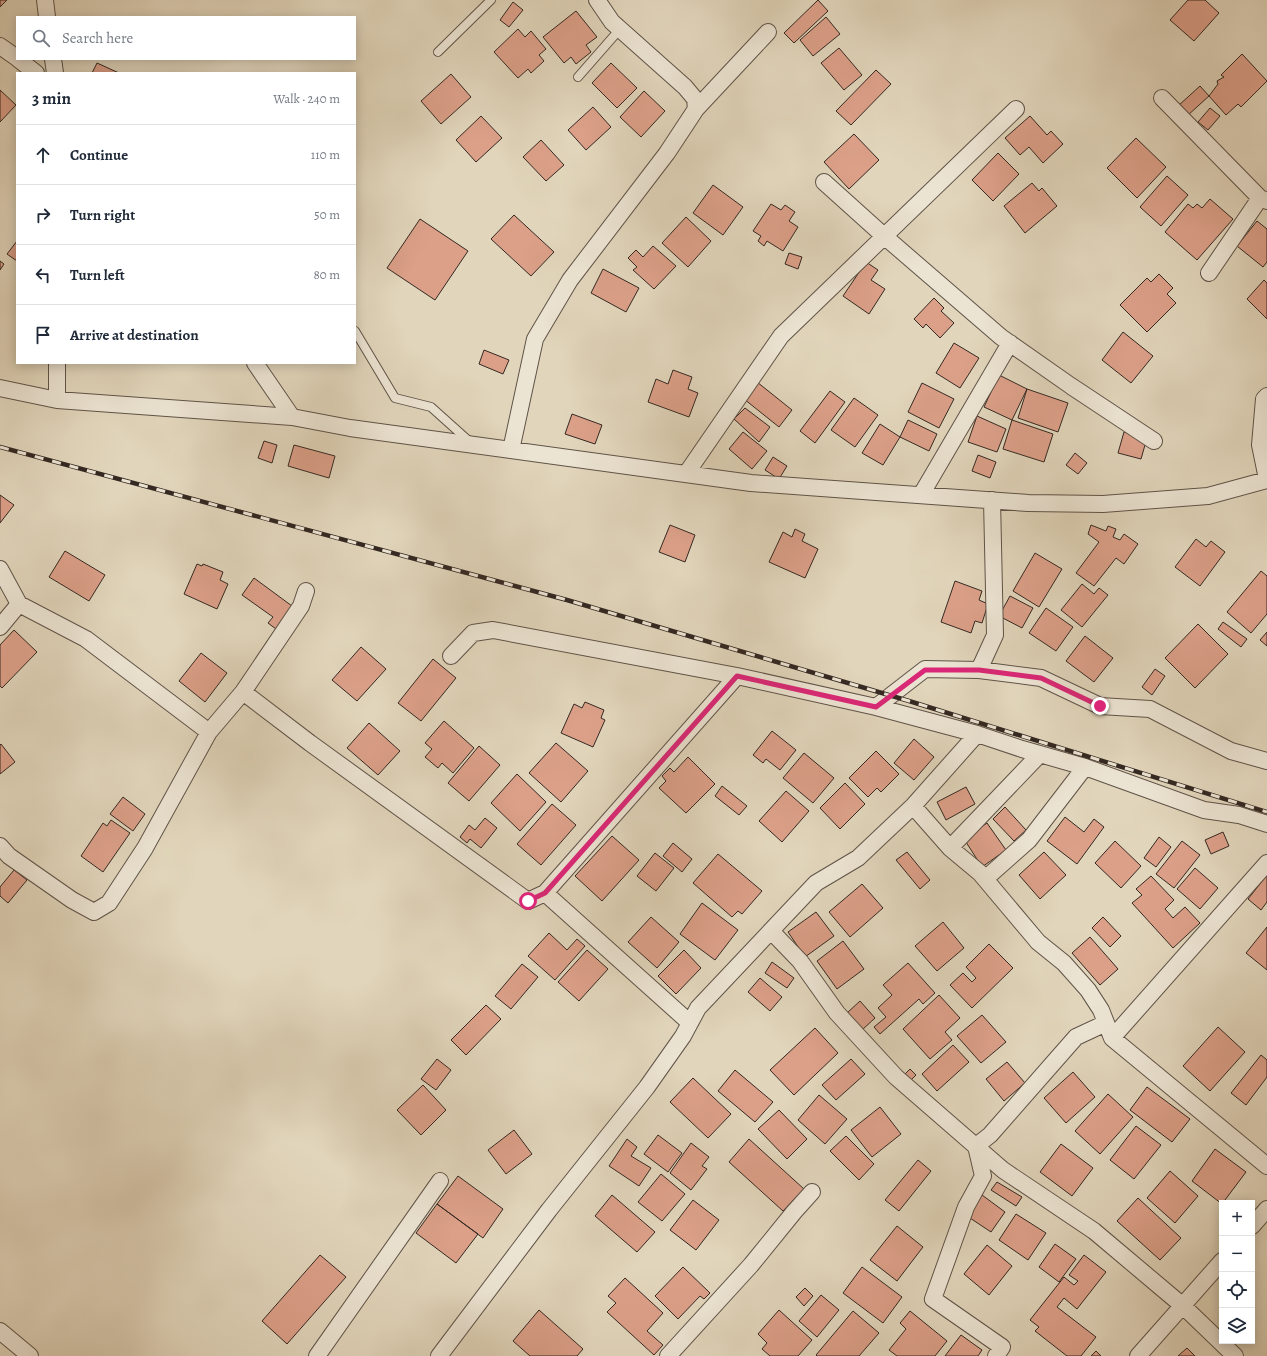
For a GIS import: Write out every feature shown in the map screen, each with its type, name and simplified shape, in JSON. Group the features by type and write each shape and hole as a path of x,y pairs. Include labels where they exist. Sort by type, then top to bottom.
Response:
{"street":[{"path":"45,0 47,16"},
{"path":"597,0 612,22 685,87 695,99 696,109"},
{"path":"511,450 535,339 570,280 667,152 696,109 768,32"},
{"path":"0,46 16,58"},
{"path":"18,60 35,72"},
{"path":"53,60 55,72"},
{"path":"1162,98 1264,200 1209,273"},
{"path":"686,474 781,336 1016,109"},
{"path":"824,182 884,236 1010,344 1154,441"},
{"path":"921,495 1010,344"},
{"path":"57,364 57,400"},
{"path":"256,364 292,417"},
{"path":"0,388 57,400 292,417 350,428 751,483 1028,503 1103,504 1208,496 1267,479 1260,445 1264,399 1267,396"},
{"path":"979,670 995,635 992,500"},
{"path":"0,569 19,604 86,639 209,732"},
{"path":"3,856 72,900 94,912 109,903 145,848 209,732 244,692 301,606 306,591"},
{"path":"0,627 19,604"},
{"path":"451,656 473,633 492,630 737,676 876,707 978,734 1085,767 1204,810 1239,815 1267,824"},
{"path":"876,707 925,670 979,670 1041,678 1100,706 1150,709 1231,751 1267,761"},
{"path":"244,692 310,743 528,901 545,893 737,676"},
{"path":"439,1356 549,1210 647,1087 683,1036 698,1008 772,932 816,883 858,858 913,806 978,734"},
{"path":"950,848 1040,754"},
{"path":"985,879 1030,840 1085,767"},
{"path":"913,806 950,848 980,873 1038,942 1064,963 1088,990 1101,1010 1112,1038 1267,1166"},
{"path":"1112,1038 1267,863"},
{"path":"545,893 690,1023"},
{"path":"772,932 800,961 837,1013 896,1077 1003,1170 1094,1231 1183,1306 1235,1356"},
{"path":"976,1146 990,1135 1076,1037 1106,1022"},
{"path":"976,1146 984,1176 966,1207 932,1299 1002,1347 996,1356"},
{"path":"317,1356 440,1181"},
{"path":"668,1356 751,1265 812,1192"},
{"path":"1255,1223 1267,1209"},
{"path":"1138,1356 1219,1264"},
{"path":"0,1331 30,1356"}],"lane":[{"path":"438,52 491,0"},
{"path":"578,77 620,29"},
{"path":"356,333 395,398 431,407 474,445"}],"building":[{"path":"0,0 7,0 0,7"},
{"path":"818,0 828,11 794,43 784,33"},
{"path":"1188,0 1205,0 1219,13 1194,41 1170,20"},
{"path":"513,2 523,10 509,27 500,20"},
{"path":"576,11 597,37 586,45 591,52 576,64 571,57 564,63 543,37"},
{"path":"826,17 840,34 813,56 800,40"},
{"path":"518,29 525,37 531,31 546,49 539,55 544,61 531,73 528,69 518,78 494,52"},
{"path":"839,48 862,75 844,90 821,63"},
{"path":"1242,54 1267,81 1241,107 1238,104 1226,115 1209,96 1218,84 1217,81 1224,77 1221,75"},
{"path":"97,63 117,72 92,72"},
{"path":"611,63 637,88 617,108 592,83"},
{"path":"876,70 891,84 851,125 836,111"},
{"path":"451,74 471,97 441,124 421,101"},
{"path":"1200,86 1209,96 1187,116 1178,106"},
{"path":"0,90 16,105 0,122"},
{"path":"644,91 665,111 641,137 620,117"},
{"path":"593,107 611,127 586,150 568,130"},
{"path":"1210,108 1220,116 1208,130 1198,122"},
{"path":"481,116 502,138 476,162 456,140"},
{"path":"1030,116 1047,135 1051,131 1063,144 1043,163 1029,147 1020,155 1005,138"},
{"path":"854,134 879,160 849,189 824,162"},
{"path":"1136,138 1166,167 1137,198 1107,168"},
{"path":"541,140 564,165 546,181 523,157"},
{"path":"998,153 1019,174 993,201 972,180"},
{"path":"1167,176 1188,195 1161,226 1140,207"},
{"path":"1032,183 1039,191 1042,188 1057,206 1025,233 1004,206"},
{"path":"713,185 743,207 723,235 693,213"},
{"path":"1210,199 1233,219 1197,260 1165,232 1188,204 1193,208 1197,204 1202,208"},
{"path":"771,204 781,210 785,205 795,212 789,221 798,227 783,251 767,241 764,246 758,241 761,236 753,231"},
{"path":"514,215 554,252 531,276 491,239"},
{"path":"686,217 711,241 688,267 662,243"},
{"path":"420,219 468,251 435,300 387,268"},
{"path":"1257,221 1267,229 1267,262 1263,267 1237,246"},
{"path":"16,242 16,260 7,254"},
{"path":"653,246 676,266 654,289 633,270 637,267 628,258 636,250 643,257"},
{"path":"789,253 802,257 798,269 785,264"},
{"path":"0,261 4,264 0,270"},
{"path":"866,262 878,270 871,280 885,289 869,314 843,296"},
{"path":"603,269 639,288 626,312 591,293"},
{"path":"1159,274 1173,288 1167,294 1176,303 1147,332 1120,305 1147,278 1151,282"},
{"path":"1264,280 1267,283 1267,319 1247,299"},
{"path":"934,298 944,308 941,311 954,323 940,338 926,324 923,328 914,319"},
{"path":"1123,332 1153,356 1131,383 1102,360"},
{"path":"954,343 979,358 960,388 936,373"},
{"path":"484,350 509,360 503,374 479,364"},
{"path":"673,370 692,377 688,389 698,393 689,417 648,402 656,379 668,384"},
{"path":"999,375 1027,389 1012,420 984,407"},
{"path":"757,382 792,410 779,427 744,399"},
{"path":"922,383 954,399 939,428 908,412"},
{"path":"1027,389 1068,403 1058,432 1018,418"},
{"path":"830,391 845,402 815,443 800,431"},
{"path":"854,398 878,415 855,447 831,430"},
{"path":"745,408 770,427 759,442 734,419"},
{"path":"572,414 602,425 595,444 565,434"},
{"path":"977,416 1006,429 997,452 968,442"},
{"path":"908,420 937,434 929,451 900,437"},
{"path":"1012,420 1053,434 1044,462 1003,449"},
{"path":"880,424 900,437 883,465 862,453"},
{"path":"743,432 767,451 752,469 729,449"},
{"path":"1124,432 1147,438 1141,459 1118,453"},
{"path":"264,441 277,445 272,463 258,458"},
{"path":"294,445 335,456 329,478 288,466"},
{"path":"1075,453 1087,463 1078,474 1066,465"},
{"path":"978,455 996,462 990,478 972,471"},
{"path":"773,457 787,466 779,479 765,470"},
{"path":"0,495 14,505 0,523"},
{"path":"670,525 695,535 685,562 659,552"},
{"path":"1091,525 1106,531 1108,526 1116,529 1113,537 1120,540 1124,534 1138,544 1124,564 1116,558 1094,586 1076,573 1099,542 1088,534"},
{"path":"795,529 805,534 802,541 818,549 805,578 769,562 783,532 792,537"},
{"path":"1196,539 1206,547 1211,541 1225,552 1200,586 1175,567"},
{"path":"65,551 105,575 89,601 49,577"},
{"path":"1035,553 1062,569 1039,607 1013,591"},
{"path":"197,564 202,566 203,564 223,572 220,580 228,584 217,609 184,594"},
{"path":"1261,571 1267,576 1267,614 1251,633 1227,612"},
{"path":"254,578 292,606 276,629 268,623 273,617 242,595"},
{"path":"955,581 982,591 979,600 988,604 982,623 975,621 971,633 941,622"},
{"path":"1082,584 1094,594 1099,588 1108,595 1082,627 1061,610"},
{"path":"1010,596 1033,608 1022,628 999,616"},
{"path":"1046,608 1073,627 1056,651 1029,633"},
{"path":"1223,622 1247,639 1241,647 1218,629"},
{"path":"1198,624 1228,654 1195,688 1165,658"},
{"path":"14,630 37,652 2,688 0,686 0,645"},
{"path":"1267,632 1267,646 1260,640"},
{"path":"1085,636 1113,658 1094,682 1066,661"},
{"path":"361,647 386,669 357,701 332,680"},
{"path":"201,653 227,673 205,702 179,681"},
{"path":"433,659 456,678 421,721 398,703"},
{"path":"1155,669 1165,676 1152,695 1142,687"},
{"path":"585,702 604,710 601,718 605,720 593,747 561,733 574,704 582,708"},
{"path":"444,721 474,748 453,773 442,763 438,768 425,757 432,749 425,743"},
{"path":"369,723 400,751 378,775 347,748"},
{"path":"772,731 796,750 780,770 766,759 763,763 753,755"},
{"path":"914,739 934,757 914,780 894,763"},
{"path":"556,743 588,771 561,802 529,773"},
{"path":"1,744 15,762 0,774 0,745"},
{"path":"479,746 500,765 469,801 448,783"},
{"path":"876,751 899,774 881,792 877,788 868,797 849,778"},
{"path":"804,753 834,778 813,803 783,778"},
{"path":"688,757 715,784 686,813 659,788 666,781 662,776 670,768 674,772"},
{"path":"517,774 546,802 520,831 491,803"},
{"path":"845,783 865,804 840,829 820,808"},
{"path":"722,786 747,806 739,815 715,796"},
{"path":"966,787 975,804 946,820 937,802"},
{"path":"786,791 809,811 782,842 759,821"},
{"path":"123,797 145,814 133,831 110,814"},
{"path":"552,804 576,825 541,865 517,844"},
{"path":"1005,807 1026,830 1014,841 993,819"},
{"path":"1065,817 1084,832 1094,819 1104,827 1077,864 1047,841"},
{"path":"485,818 497,828 481,848 470,839 467,843 460,837 469,825 475,830"},
{"path":"111,820 130,833 103,872 81,856 103,823 107,826"},
{"path":"987,823 1006,850 982,867 964,839"},
{"path":"1223,832 1229,846 1211,854 1205,840"},
{"path":"612,836 639,860 602,901 575,876"},
{"path":"1159,837 1171,847 1156,867 1144,858"},
{"path":"1115,841 1141,866 1121,888 1095,863"},
{"path":"1182,841 1200,855 1174,888 1156,874"},
{"path":"673,843 692,859 682,872 663,856"},
{"path":"907,852 930,880 920,889 896,860"},
{"path":"1044,852 1066,875 1040,899 1019,875"},
{"path":"655,853 674,868 656,891 637,876"},
{"path":"718,854 762,891 742,914 738,911 732,917 693,883"},
{"path":"1195,868 1218,888 1200,909 1177,889"},
{"path":"14,870 27,880 8,903 0,896 0,887"},
{"path":"1267,875 1267,902 1261,910 1248,899"},
{"path":"1151,876 1174,900 1165,909 1173,918 1185,907 1200,923 1173,948 1132,903 1142,895 1136,889"},
{"path":"862,884 883,908 850,937 829,912"},
{"path":"702,903 738,930 715,960 680,934"},
{"path":"816,912 834,936 805,957 788,932"},
{"path":"651,917 679,942 657,968 628,942"},
{"path":"1103,917 1121,936 1110,947 1092,928"},
{"path":"943,922 964,948 937,971 915,946"},
{"path":"1267,927 1267,970 1246,953"},
{"path":"549,933 567,950 577,939 585,946 555,980 528,956"},
{"path":"1090,937 1118,969 1100,985 1072,953"},
{"path":"843,941 864,969 837,989 817,961"},
{"path":"989,944 1013,968 972,1008 950,985 963,973 972,982 976,978 966,967"},
{"path":"587,950 608,969 579,1001 558,982"},
{"path":"684,950 701,968 676,994 658,976"},
{"path":"772,962 794,978 787,988 765,973"},
{"path":"908,963 935,993 923,1004 919,999 880,1034 874,1027 886,1017 878,1008 892,995 883,985"},
{"path":"522,964 538,977 511,1009 495,996"},
{"path":"760,978 782,997 770,1011 748,992"},
{"path":"939,995 960,1018 945,1032 952,1040 930,1059 903,1029"},
{"path":"860,1001 875,1018 862,1030 847,1013"},
{"path":"486,1005 501,1019 466,1055 451,1040"},
{"path":"982,1015 1006,1042 981,1063 957,1036"},
{"path":"1218,1027 1245,1052 1210,1091 1183,1066"},
{"path":"815,1028 838,1053 794,1095 770,1070"},
{"path":"953,1045 969,1062 937,1091 922,1074"},
{"path":"1261,1055 1267,1060 1267,1077 1246,1105 1231,1093"},
{"path":"437,1059 451,1070 436,1090 421,1079"},
{"path":"851,1059 865,1074 836,1100 822,1085"},
{"path":"1007,1062 1025,1083 1004,1101 986,1079"},
{"path":"910,1069 916,1075 909,1082 903,1076"},
{"path":"735,1070 773,1102 755,1122 718,1091"},
{"path":"1073,1072 1095,1097 1066,1123 1044,1098"},
{"path":"693,1078 731,1114 708,1138 670,1102"},
{"path":"423,1085 446,1110 421,1135 397,1110"},
{"path":"1147,1087 1190,1119 1172,1142 1130,1110"},
{"path":"1108,1094 1133,1117 1100,1154 1075,1131"},
{"path":"819,1095 847,1119 825,1144 798,1120"},
{"path":"880,1107 901,1134 872,1157 851,1130"},
{"path":"779,1110 807,1139 787,1159 758,1129"},
{"path":"1136,1126 1161,1145 1134,1179 1110,1160"},
{"path":"514,1130 532,1154 506,1174 488,1150"},
{"path":"658,1135 682,1153 668,1172 644,1154"},
{"path":"846,1136 874,1164 859,1180 830,1151"},
{"path":"627,1139 637,1147 631,1156 651,1168 639,1186 609,1166"},
{"path":"749,1139 804,1189 783,1211 729,1162"},
{"path":"691,1143 709,1157 702,1166 707,1169 691,1190 670,1173"},
{"path":"1061,1144 1093,1168 1072,1196 1040,1172"},
{"path":"1215,1149 1246,1172 1225,1200 1219,1200 1219,1202 1192,1181"},
{"path":"918,1160 931,1171 899,1211 885,1200"},
{"path":"1170,1171 1198,1196 1175,1223 1147,1198"},
{"path":"661,1174 685,1194 662,1221 638,1202"},
{"path":"458,1176 503,1209 483,1238 437,1204"},
{"path":"997,1182 1022,1197 1016,1206 991,1190"},
{"path":"612,1195 655,1232 637,1252 595,1216"},
{"path":"982,1195 1005,1212 991,1232 967,1216"},
{"path":"1138,1198 1181,1238 1160,1260 1117,1221"},
{"path":"693,1200 719,1220 696,1250 670,1230"},
{"path":"437,1204 478,1234 456,1263 416,1233"},
{"path":"1016,1214 1046,1233 1028,1260 999,1240"},
{"path":"897,1226 923,1247 897,1281 870,1260"},
{"path":"1055,1244 1076,1259 1059,1282 1039,1267"},
{"path":"987,1245 1012,1266 989,1295 964,1274"},
{"path":"320,1255 346,1277 287,1344 262,1321"},
{"path":"1084,1255 1106,1272 1077,1309 1064,1298 1057,1307 1096,1337 1081,1356 1067,1356 1035,1331 1039,1327 1030,1320 1064,1277 1074,1285 1078,1281 1069,1275"},
{"path":"683,1267 710,1293 704,1299 700,1296 678,1319 655,1296"},
{"path":"862,1267 902,1297 883,1323 843,1293"},
{"path":"625,1278 663,1313 647,1331 663,1345 654,1355 607,1312 616,1303 608,1296"},
{"path":"805,1288 813,1296 804,1306 796,1297"},
{"path":"821,1295 839,1310 817,1337 799,1321"},
{"path":"539,1310 583,1349 577,1356 530,1356 513,1341"},
{"path":"779,1310 812,1340 798,1356 770,1356 762,1349 767,1343 758,1334"},
{"path":"853,1311 879,1333 859,1356 817,1356 816,1355"},
{"path":"910,1311 947,1341 935,1356 897,1356 889,1350 906,1329 900,1323"},
{"path":"961,1335 982,1350 978,1356 945,1356"},
{"path":"1187,1348 1195,1356 1178,1356"},
{"path":"1096,1351 1101,1356 1091,1356"}],"railway":[{"path":"0,447 567,600 909,701 1267,812"}],"route":[{"path":"528,901 545,893 737,676 876,707 925,670 979,670 1041,678 1100,706"}]}
